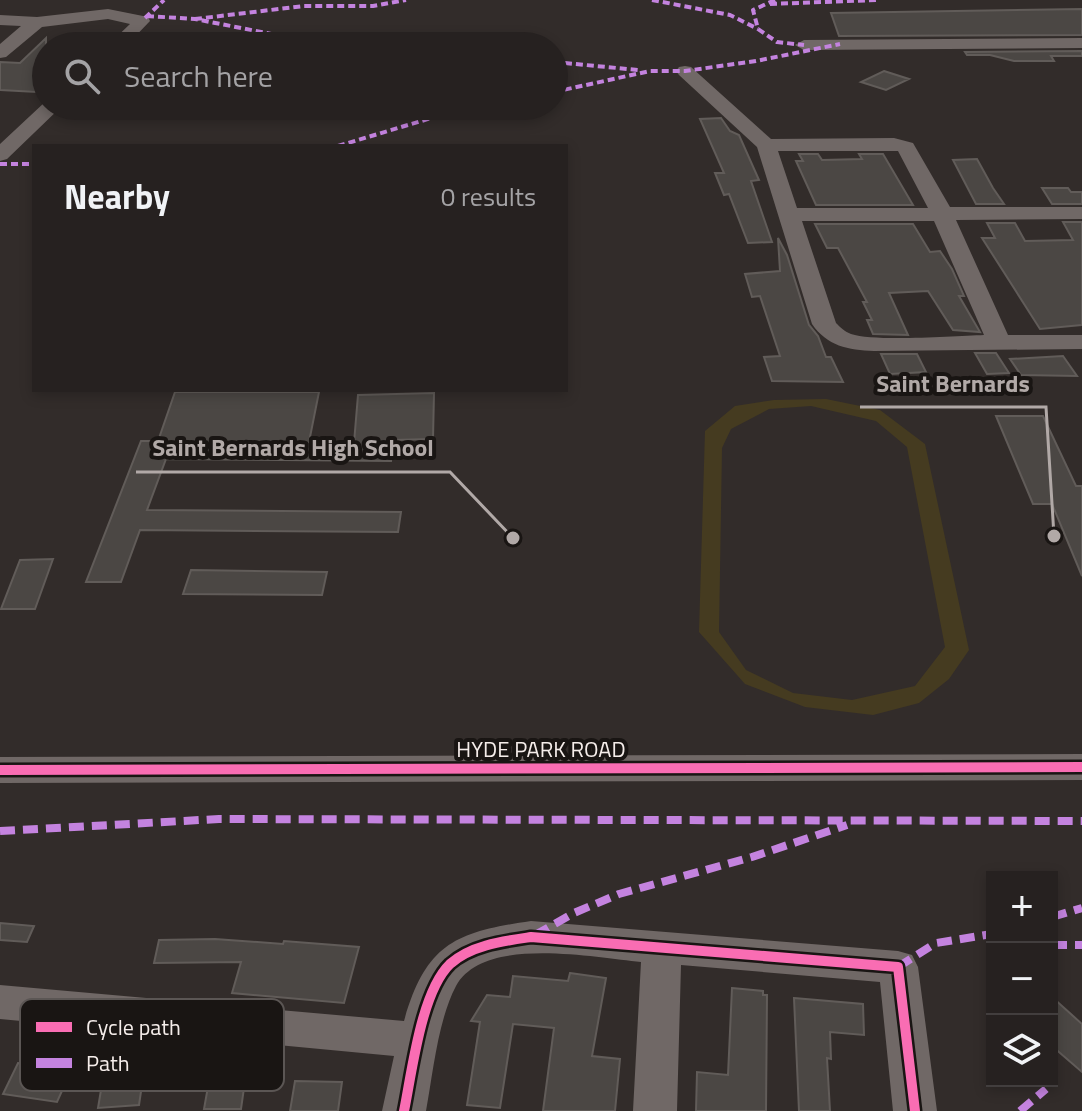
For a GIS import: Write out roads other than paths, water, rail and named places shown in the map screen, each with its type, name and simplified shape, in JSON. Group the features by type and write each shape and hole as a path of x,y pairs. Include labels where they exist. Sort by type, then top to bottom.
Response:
{"street":[{"path":"0,20 37,22 108,14 130,16 142,21 131,32"},
{"path":"0,53 37,22"},
{"path":"804,45 1082,43"},
{"path":"685,71 766,145 824,324 830,334 864,344 1082,342"},
{"path":"0,155 37,120"},
{"path":"766,145 902,145 910,151 942,213 999,342"},
{"path":"790,215 1082,213"},
{"name":"HYDE PARK ROAD","path":"0,770 831,765 1082,767"},
{"path":"404,1111 431,996 447,965 491,942 531,937 898,967 915,1111"},
{"path":"655,1111 662,946"},
{"path":"0,1002 20,1004"},
{"path":"284,1028 420,1040"}],"place":[{"name":"Saint Bernards","path":"1054,536"},
{"name":"Saint Bernards High School","path":"513,538"}]}
